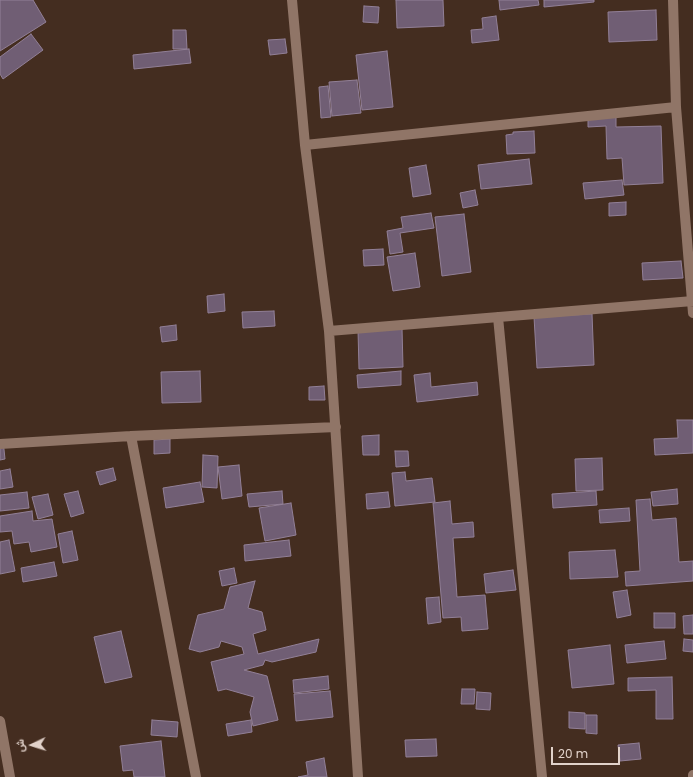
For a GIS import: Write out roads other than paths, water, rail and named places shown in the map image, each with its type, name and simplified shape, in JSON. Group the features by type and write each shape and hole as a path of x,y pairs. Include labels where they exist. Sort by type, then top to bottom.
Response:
{"street":[{"path":"292,0 305,145 329,331 358,777"},
{"path":"673,0 676,107 693,313"},
{"path":"305,145 676,107"},
{"path":"329,331 693,301"},
{"path":"498,317 542,777"},
{"path":"0,444 131,436 336,427"},
{"path":"131,436 196,777"},
{"path":"0,721 10,777"}]}
